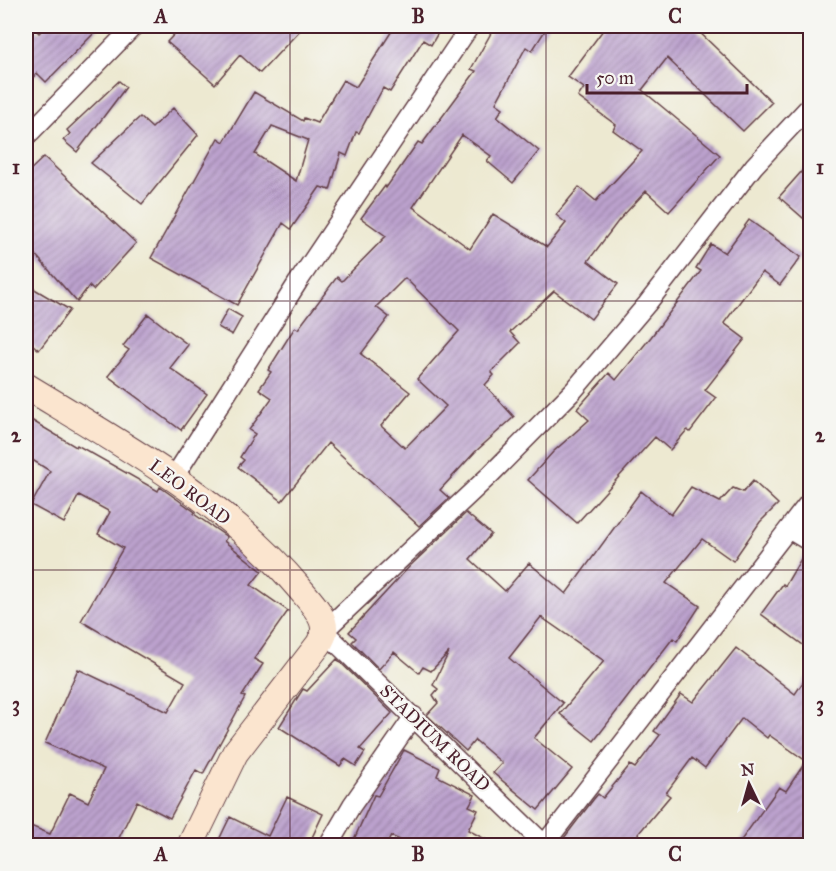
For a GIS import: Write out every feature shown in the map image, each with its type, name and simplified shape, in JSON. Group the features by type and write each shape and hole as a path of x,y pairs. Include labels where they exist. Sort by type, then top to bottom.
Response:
{"street":[{"path":"26,135 134,26"},
{"path":"174,477 310,264 470,26"},
{"path":"190,846 235,753 319,645 324,631 491,474 574,390 647,304 754,166 810,106"},
{"name":"LEO ROAD","path":"26,386 174,477 220,512 280,566 318,611 324,631"},
{"path":"544,845 790,530 810,501"},
{"path":"790,530 810,542"},
{"name":"STADIUM ROAD","path":"324,631 414,716 544,845"},
{"path":"328,846 352,805 414,716"}],"building":[{"path":"26,26 32,26 39,33 47,26 101,26 46,82 37,73 26,85"},
{"path":"182,26 304,26 260,73 240,55 215,84 167,42"},
{"path":"395,26 442,26 431,45 423,40 390,92 383,88 359,133 356,132 347,156 341,153 330,190 320,187 291,229 283,223 237,305 151,258 218,138 224,142 254,92 303,121 304,118 317,123 343,80 356,87","holes":["272,126 308,140 296,181 255,154"]},
{"path":"495,26 548,26 532,51 526,47 496,103 503,108 497,117 539,151 513,183 487,161 491,156 462,135 413,207 470,249 493,214 547,247 566,223 556,215 579,187 596,201 642,151 613,130 616,125 578,97 584,88 568,77 606,26 693,26 772,102 743,131 667,58 642,90 720,155 669,212 646,191 619,220 588,261 618,284 591,319 554,291 510,332 520,343 491,372 494,375 485,385 514,417 475,452 440,490 449,498 419,526 328,443 282,501 238,467 244,460 240,457 255,434 249,430 272,398 259,389 271,372 268,370 295,327 298,329 337,277 342,281 386,236 361,218 385,186 386,188 418,142 422,144 476,71 471,69","holes":["405,278 459,331 417,379 446,406 405,448 381,426 410,392 361,354 389,317 376,307"]},
{"path":"119,81 126,87 77,152 63,140 70,134 67,130"},
{"path":"173,108 198,135 142,204 91,163 140,117 152,128"},
{"path":"44,157 136,243 93,290 89,286 77,302 26,244 26,174"},
{"path":"810,162 810,224 779,197"},
{"path":"749,220 801,257 780,285 762,272 724,323 745,339 705,390 716,398 690,432 687,430 670,450 655,437 577,523 528,480 553,452 589,420 577,409 609,373 616,380 651,337 701,271 696,268 711,244 725,253"},
{"path":"26,284 70,310 39,350 26,339"},
{"path":"228,309 242,317 232,335 218,327"},
{"path":"148,314 188,345 170,368 207,394 181,430 108,376 129,350 123,346"},
{"path":"26,417 158,491 160,487 195,512 194,514 227,537 224,541 262,571 251,585 288,611 254,659 263,664 242,696 245,697 203,774 196,770 170,818 137,801 115,846 92,846 76,838 73,844 75,846 26,846 26,824 50,834 70,793 88,802 104,769 45,743 78,669 168,712 185,682 81,621 123,548 98,534 110,512 79,495 64,523 31,505 50,471 26,456"},
{"path":"753,481 778,504 760,522 733,561 702,539 666,583 700,606 677,641 673,638 594,741 560,714 604,661 541,617 509,658 563,703 534,738 572,769 538,810 493,773 502,763 475,740 466,751 427,715 438,703 433,695 438,689 433,685 449,652 431,671 423,667 419,673 394,652 379,669 352,642 356,638 349,632 410,566 466,513 491,534 470,559 505,591 529,563 566,594 641,491 671,515 691,487 720,502 733,488 743,492"},
{"path":"805,552 810,553 810,650 761,614 783,584 785,586"},
{"path":"736,648 795,694 810,672 810,830 800,846 737,846 779,787 786,791 806,761 769,735 767,738 742,718 705,768 692,758 666,793 670,796 628,846 573,846 564,838 593,800 598,794 603,798 630,765 635,768 660,735 654,731 681,694 693,702"},
{"path":"337,659 392,713 360,749 365,752 356,766 345,759 340,766 279,727 303,689 307,691"},
{"path":"404,750 440,768 437,776 475,795 469,806 478,810 468,830 498,846 413,846 391,836 386,846 351,846 374,795 378,796"},
{"path":"287,797 323,814 308,846 216,846 230,817 268,836"}]}
